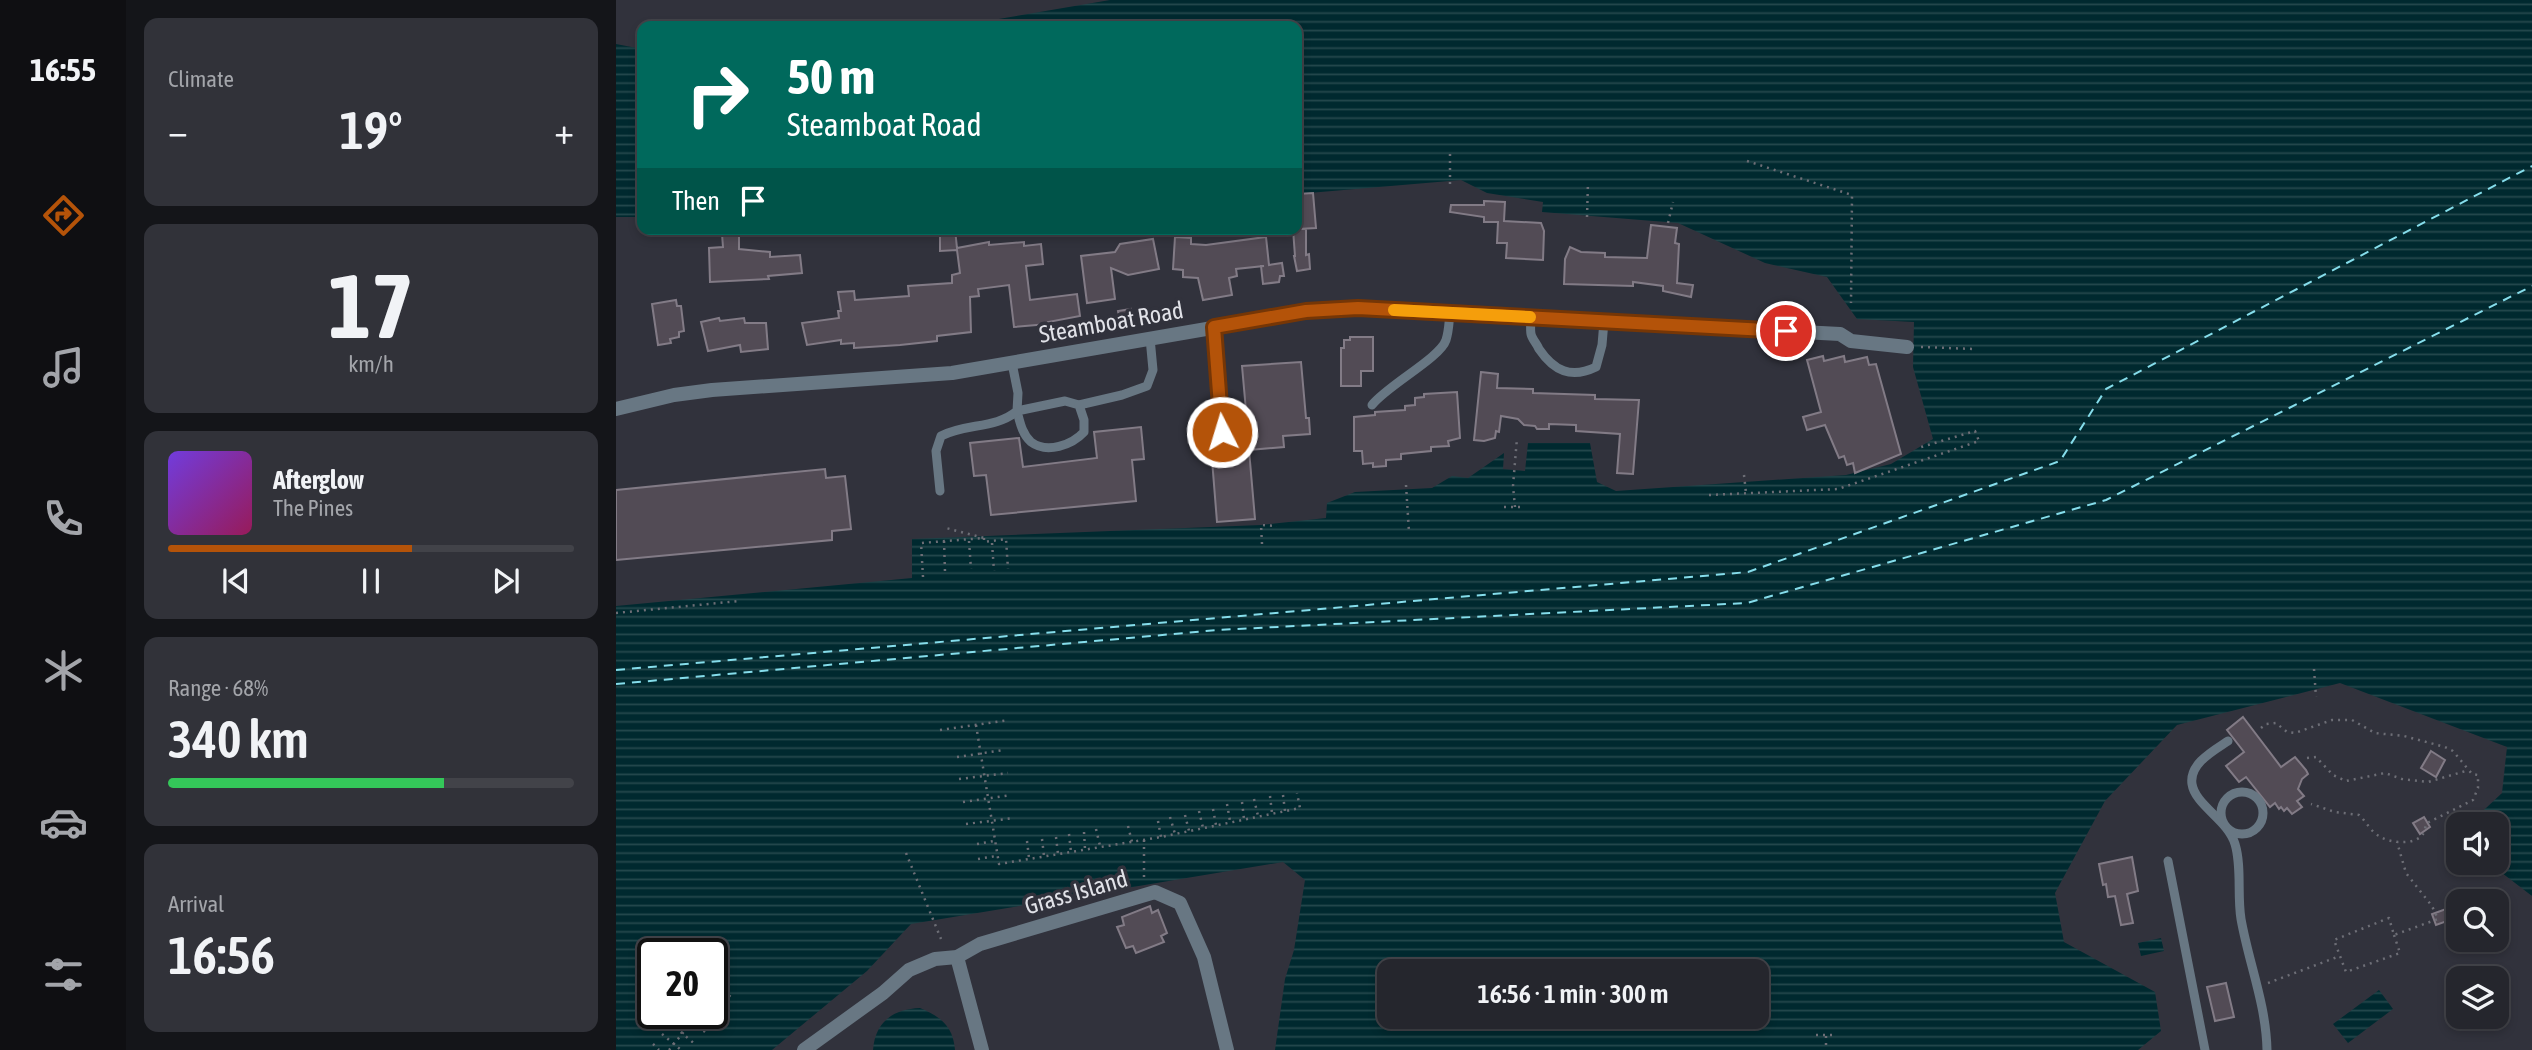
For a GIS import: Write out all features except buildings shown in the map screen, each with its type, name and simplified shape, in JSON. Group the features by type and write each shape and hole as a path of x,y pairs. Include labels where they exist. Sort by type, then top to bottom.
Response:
{"street":[{"name":"Steamboat Road","path":"616,409 674,395 712,390 909,378 1328,309 1840,334 1851,341 1907,347"},
{"name":"Grass Island","path":"804,1050 883,993 909,970 935,959 957,957 980,944 1155,892 1180,903 1204,957 1227,1050"},
{"path":"957,957 982,1050"}],"lane":[{"path":"1372,405 1389,387 1429,359 1446,343 1450,313"},
{"path":"1531,317 1531,335 1547,361 1567,373 1584,373 1596,367 1602,345 1604,321"},
{"path":"1214,327 1222,432"},
{"path":"940,491 936,451 941,436 955,429 1007,419 1017,411 1065,401 1079,405 1147,386 1153,370 1150,338"},
{"path":"1012,363 1018,393 1017,411 1022,430 1032,442 1044,446 1063,446 1078,438 1084,432 1084,420 1079,405"},
{"path":"2228,741 2196,767 2191,782 2195,795 2223,824 2233,833 2246,835 2262,822 2260,802 2249,793 2234,793 2228,797 2221,810 2223,824 2235,843 2241,919 2267,1023 2267,1050"},
{"path":"2168,861 2205,1050"}],"path":[{"path":"1450,154 1450,184"},
{"path":"1747,161 1852,195 1851,303"},
{"path":"1587,217 1588,182"},
{"path":"1668,223 1673,202"},
{"path":"1907,347 1974,349"},
{"path":"1709,495 1838,489 1979,441 1975,431 1918,448"},
{"path":"1515,507 1513,485 1517,438"},
{"path":"1744,475 1746,494"},
{"path":"1406,485 1409,532"},
{"path":"1504,507 1522,507"},
{"path":"1262,544 1261,525 1277,526"},
{"path":"946,528 984,538 984,542 1006,539 1008,569"},
{"path":"923,577 921,543 984,538"},
{"path":"969,540 971,569"},
{"path":"944,541 945,572"},
{"path":"992,542 994,571"},
{"path":"616,613 738,601"},
{"path":"2314,669 2316,697"},
{"path":"940,730 1009,720"},
{"path":"2261,728 2266,724 2276,723 2287,732 2295,733 2332,720 2352,720 2375,733 2404,736 2445,747 2453,751 2472,774 2478,775 2479,780 2473,800 2427,823 2423,834 2417,839 2397,842 2376,835 2359,815 2335,812 2311,804"},
{"path":"976,725 999,864 1161,837 1300,808 1297,793"},
{"path":"957,757 1004,750"},
{"path":"2307,758 2316,757 2328,771 2346,781 2385,773 2402,779 2428,782 2469,770"},
{"path":"960,779 1008,772"},
{"path":"963,802 1011,794"},
{"path":"1283,794 1285,811"},
{"path":"1269,796 1272,813"},
{"path":"1254,799 1258,817"},
{"path":"1242,802 1244,819"},
{"path":"1227,804 1230,822"},
{"path":"1213,808 1216,825"},
{"path":"1199,811 1203,828"},
{"path":"1185,815 1189,831"},
{"path":"1170,817 1175,834"},
{"path":"966,824 1014,818"},
{"path":"1158,821 1161,837"},
{"path":"1128,826 1132,842"},
{"path":"1096,829 1101,848"},
{"path":"1084,832 1085,849"},
{"path":"1069,834 1072,852"},
{"path":"1056,837 1058,854"},
{"path":"1042,839 1044,856"},
{"path":"1144,840 1144,884"},
{"path":"977,844 994,841"},
{"path":"1027,841 1029,859"},
{"path":"2394,935 2438,919 2432,906 2406,873 2397,842"},
{"path":"905,853 941,939"},
{"path":"978,859 997,856"},
{"path":"2389,918 2394,935 2400,953 2346,972 2334,940 2389,918"},
{"path":"2258,987 2340,956"},
{"path":"679,1029 696,1045"},
{"path":"669,1050 686,1029"},
{"path":"701,1029 705,1032"},
{"path":"662,1034 681,1050"},
{"path":"1816,1035 1834,1035"},
{"path":"1826,1035 1826,1050"},
{"path":"653,1044 659,1050"}],"water":[{"path":"1110,0 2532,0 2532,896 2505,875 2509,875 2509,812 2482,812 2502,793 2507,747 2340,683 2177,725 2105,801 2055,893 2064,942 2155,992 2161,1031 2138,1050 1275,1050 1285,979 1294,950 1305,880 1283,862 911,924 867,971 772,1050 616,1050 616,606 912,578 912,539 1261,525 1326,518 1327,503 1355,492 1432,488 1452,476 1468,478 1504,453 1503,469 1525,471 1528,443 1590,443 1597,482 1616,491 1846,475 1891,464 1933,439 1913,367 1914,322 1857,319 1827,277 1765,263 1678,223 1542,212 1543,202 1487,193 1461,180 1302,194 1302,21 986,21"},
{"path":"616,44 637,48 637,217 616,217"},
{"path":"2161,938 2164,951 2141,956 2138,943"},
{"path":"2379,990 2393,1009 2348,1043 2333,1024"},
{"path":"920,1008 945,1023 952,1035 955,1050 873,1050 877,1032 887,1019 902,1011"}],"ferry route":[{"path":"616,670 1748,572 2060,461 2106,389 2532,166"},
{"path":"616,684 1218,630 1747,603 2106,500 2532,286"}],"slow traffic":[{"path":"1394,310 1530,317"}],"route":[{"path":"1222,432 1214,327 1306,311 1358,308 1786,331"}]}
